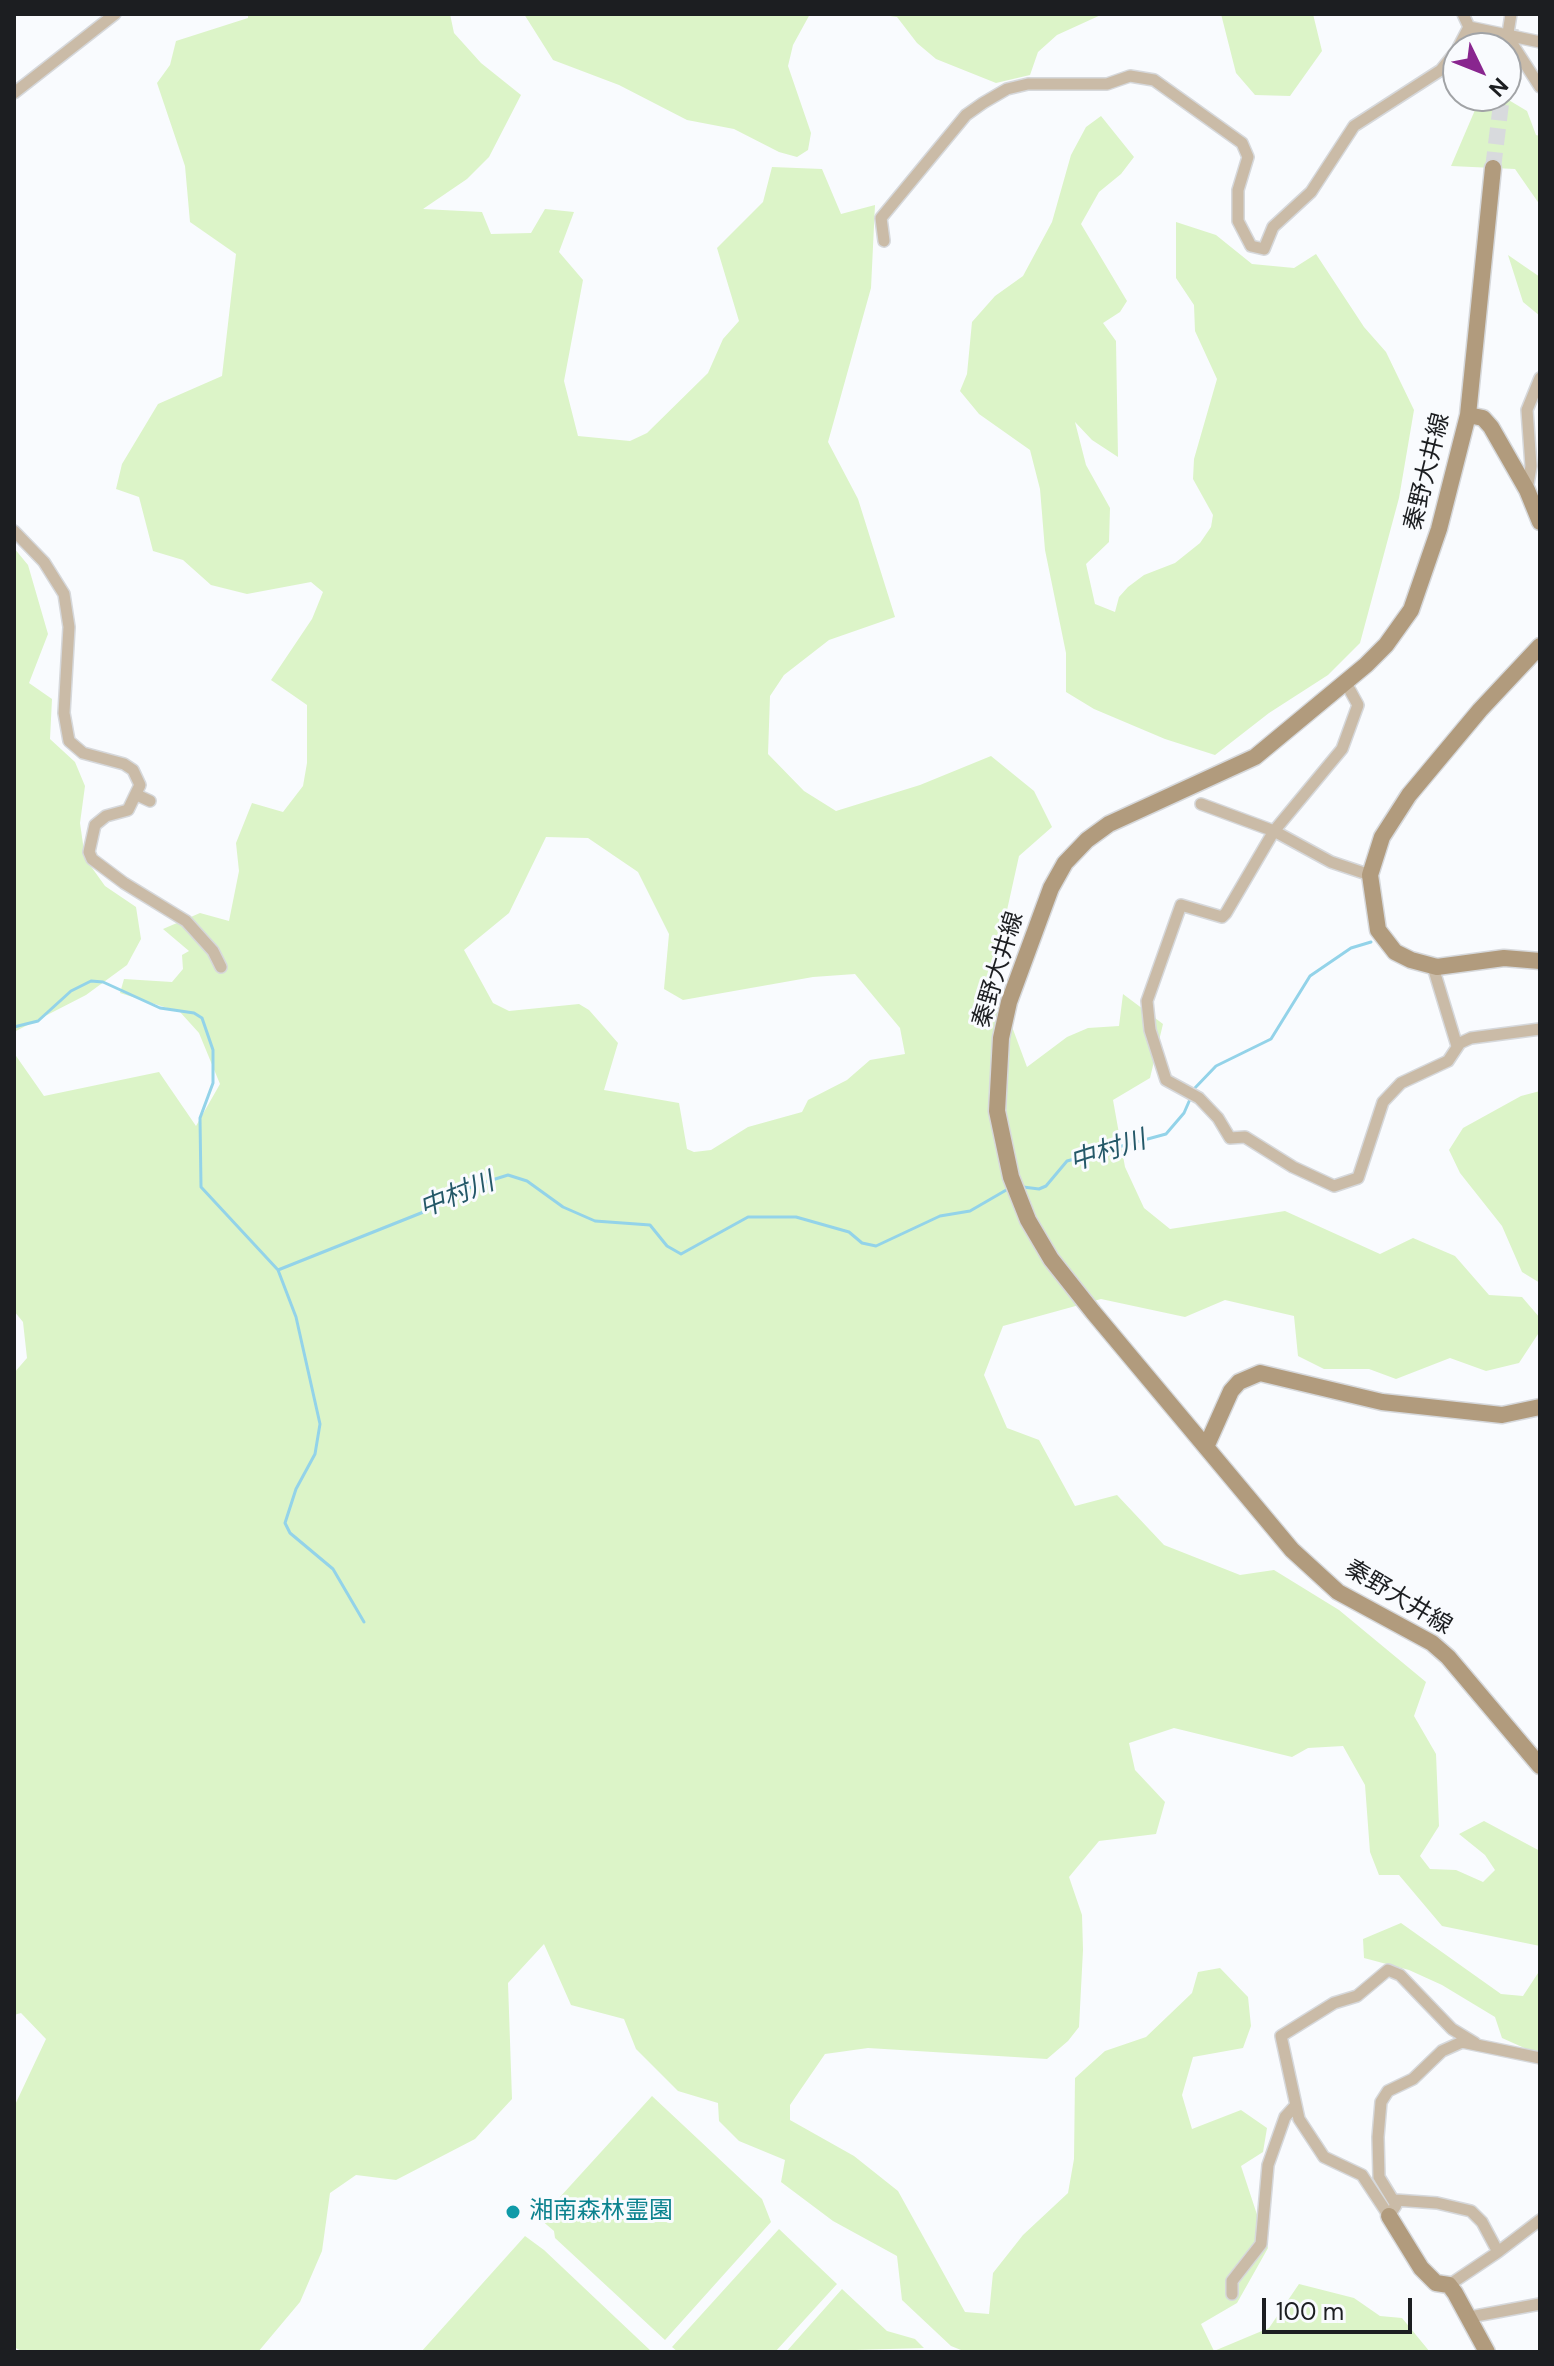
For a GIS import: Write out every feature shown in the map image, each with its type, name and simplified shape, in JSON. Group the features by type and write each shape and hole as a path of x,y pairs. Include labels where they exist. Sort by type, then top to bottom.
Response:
{"main road":[{"name":"秦野大井線","path":"1493,168 1468,415 1419,591 1386,645 1346,683 1255,757 1109,824 1087,840 1065,863 1051,888 1009,1002 999,1067 999,1128 1019,1202 1051,1259 1292,1550 1321,1578 1357,1603 1432,1643 1459,1666 1504,1727 1540,1766"},
{"path":"1468,415 1483,418 1491,427 1527,490 1540,522"},
{"path":"1540,646 1480,710 1409,795 1382,837 1370,875 1373,910 1385,942 1411,960 1433,967 1504,958 1540,961"},
{"path":"1206,1447 1231,1391 1239,1382 1260,1373 1382,1402 1502,1415 1540,1407"},
{"path":"1392,2208 1421,2268 1436,2283 1449,2285 1470,2317 1487,2352"}],"street":[{"path":"14,93 115,14"},
{"path":"1463,14 1469,27"},
{"path":"1469,27 1502,32"},
{"path":"1466,32 1469,27"},
{"path":"1522,57 1540,87"},
{"path":"884,241 881,218 966,115 983,103 1007,89 1028,84 1107,84 1130,76 1154,80 1242,143 1248,157 1238,190 1238,221 1251,246 1264,249 1273,227 1311,192 1354,126 1442,69"},
{"path":"1527,490 1531,466 1527,410 1540,378"},
{"path":"14,531 44,562 64,594 69,627 64,713 69,741 83,753 105,757 133,770 140,785 128,810 106,816 95,825 89,852 92,859 124,883 186,921 213,951 221,967"},
{"path":"1346,683 1358,705 1342,749 1274,831 1222,917 1181,905 1147,1001 1150,1030 1166,1080 1191,1095 1218,1118 1230,1138 1245,1137 1293,1167 1334,1186 1358,1178 1383,1102 1401,1083 1448,1061 1457,1046 1471,1038 1540,1029"},
{"path":"137,795 150,801"},
{"path":"1201,804 1274,831 1331,862 1370,875"},
{"path":"1433,967 1457,1046"},
{"path":"1392,2208 1362,2175 1324,2157 1299,2119 1281,2036 1334,2003 1357,1996 1388,1970 1400,1975 1452,2029 1475,2043"},
{"path":"1392,2208 1379,2177 1378,2137 1383,2097 1413,2079 1452,2045 1475,2043 1540,2058"},
{"path":"1232,2294 1232,2281 1261,2244 1268,2165 1285,2117 1295,2106"},
{"path":"1392,2208 1437,2203 1471,2211 1482,2222 1498,2252"},
{"path":"1449,2285 1540,2220"},
{"path":"1470,2317 1540,2304"}],"green space":[{"path":"248,14 450,14 454,33 481,63 521,95 489,157 467,179 423,209 482,212 491,234 531,233 545,209 574,212 559,252 583,280 564,381 578,436 630,441 647,433 708,373 723,339 739,321 717,248 763,202 772,167 822,169 841,214 875,205 871,288 828,442 858,499 895,617 829,640 784,675 770,696 768,754 804,791 836,811 920,785 991,756 1034,791 1052,827 1019,856 988,996 1008,1016 1027,1067 1067,1037 1088,1028 1119,1026 1123,994 1163,1024 1150,1078 1113,1100 1125,1167 1144,1208 1170,1229 1285,1211 1380,1254 1413,1238 1455,1256 1489,1295 1522,1297 1540,1318 1540,1331 1519,1363 1486,1371 1450,1358 1396,1379 1369,1369 1324,1369 1298,1356 1294,1316 1225,1300 1185,1317 1101,1299 1003,1326 984,1375 1007,1428 1039,1440 1075,1506 1117,1495 1164,1545 1240,1575 1274,1570 1339,1610 1426,1682 1414,1716 1436,1754 1439,1826 1420,1856 1430,1869 1456,1870 1483,1882 1495,1870 1485,1855 1459,1834 1484,1821 1540,1851 1540,1946 1442,1926 1399,1875 1379,1875 1370,1852 1365,1785 1343,1746 1308,1748 1292,1757 1174,1728 1129,1743 1135,1770 1165,1802 1156,1834 1099,1841 1069,1877 1082,1915 1083,1950 1079,2027 1068,2041 1047,2059 868,2048 825,2054 790,2105 790,2120 854,2156 898,2191 965,2312 989,2314 993,2273 1023,2235 1068,2193 1074,2159 1075,2078 1105,2051 1146,2037 1192,1993 1198,1972 1220,1968 1248,1997 1251,2026 1243,2048 1193,2057 1182,2095 1192,2129 1241,2110 1267,2128 1263,2152 1241,2166 1268,2248 1237,2303 1201,2324 1214,2351 1269,2328 1299,2284 1354,2298 1380,2316 1402,2318 1430,2352 966,2352 951,2346 902,2300 897,2256 833,2221 781,2182 785,2160 739,2141 719,2121 718,2103 678,2091 636,2049 624,2019 571,2005 544,1944 508,1983 512,2099 475,2139 396,2180 356,2175 330,2193 322,2251 300,2302 258,2352 23,2352 14,2347 14,2107 46,2039 21,2013 14,2015 14,1373 27,1358 23,1322 14,1311 14,1053 44,1096 159,1072 196,1126 220,1084 199,1033 180,1012 120,993 124,979 172,982 183,969 182,955 189,951 163,929 200,913 229,921 239,871 236,843 252,803 283,812 303,786 307,763 307,705 271,680 312,619 323,592 311,582 247,594 211,585 183,560 153,551 139,497 116,489 122,464 158,404 222,376 236,254 190,222 185,166 157,83 170,65 176,41 248,18","holes":["546,837 588,838 638,872 669,934 664,989 683,1000 813,977 855,974 900,1028 905,1054 870,1060 847,1080 808,1100 802,1112 748,1127 711,1150 694,1152 687,1149 679,1103 604,1090 618,1043 589,1010 579,1004 509,1011 493,1003 464,950 509,913"]},
{"path":"524,14 810,14 793,45 788,66 811,133 808,150 797,157 779,152 734,129 687,120 619,85 553,60"},
{"path":"877,14 1103,14 1057,35 1038,52 1030,75 996,83 936,59 917,43 897,17"},
{"path":"1221,14 1313,14 1322,51 1290,96 1255,95 1236,73"},
{"path":"1522,108 1527,111 1536,135 1540,136 1540,205 1515,169 1451,166 1474,112 1522,112"},
{"path":"1101,116 1134,157 1121,174 1099,192 1081,224 1127,301 1120,312 1103,323 1116,341 1118,457 1092,440 1075,422 1086,465 1110,508 1109,542 1086,564 1095,604 1115,612 1119,597 1128,587 1144,575 1175,563 1200,543 1211,527 1213,515 1193,479 1194,459 1217,379 1195,331 1194,305 1176,278 1176,222 1216,235 1252,264 1294,268 1316,254 1364,327 1386,352 1414,410 1399,498 1360,643 1328,675 1269,713 1215,755 1165,739 1094,709 1066,692 1066,653 1045,550 1040,489 1030,450 979,414 960,391 967,374 972,322 995,296 1023,276 1052,222 1071,155 1086,127"},
{"path":"1508,255 1540,277 1540,316 1523,302"},
{"path":"14,548 28,565 48,634 29,683 52,699 50,739 75,762 85,786 80,823 85,858 105,886 136,907 141,939 127,965 86,995 14,1032"},
{"path":"1540,1091 1540,1283 1522,1272 1502,1226 1460,1173 1449,1150 1463,1128 1521,1096"},
{"path":"1401,1923 1501,1994 1523,1996 1540,1970 1540,2055 1502,2038 1495,2017 1442,1985 1409,1970 1364,1958 1363,1939"},
{"path":"652,2096 762,2199 771,2222 665,2340 555,2238 554,2231 540,2219"},
{"path":"779,2229 837,2284 775,2352 678,2352 672,2347"},
{"path":"525,2236 544,2250 652,2352 421,2352"},
{"path":"842,2289 887,2331 915,2339 924,2348 786,2352"}],"waterway":[{"name":"中村川","path":"1193,1090 1216,1066 1271,1039 1310,976 1351,948 1371,942"},
{"name":"中村川","path":"14,1027 38,1021 71,991 91,981 103,982 160,1008 194,1013 202,1018 213,1050 213,1083 200,1118 201,1187 278,1270 426,1211 473,1186 508,1175 527,1181 563,1207 595,1221 650,1225 667,1246 681,1254 748,1217 796,1217 849,1232 862,1243 876,1246 940,1216 970,1211 1008,1189"},
{"name":"中村川","path":"1023,1187 1039,1189 1046,1186 1067,1161 1166,1134 1184,1113 1191,1097"},
{"path":"278,1270 296,1317 320,1424 315,1454 296,1489 285,1523 290,1533 333,1569 364,1622"}],"tunnel":[{"path":"1510,32 1511,27"},
{"path":"1493,168 1500,112"}],"place":[{"name":"湘南森林霊園","path":"513,2212"}]}
